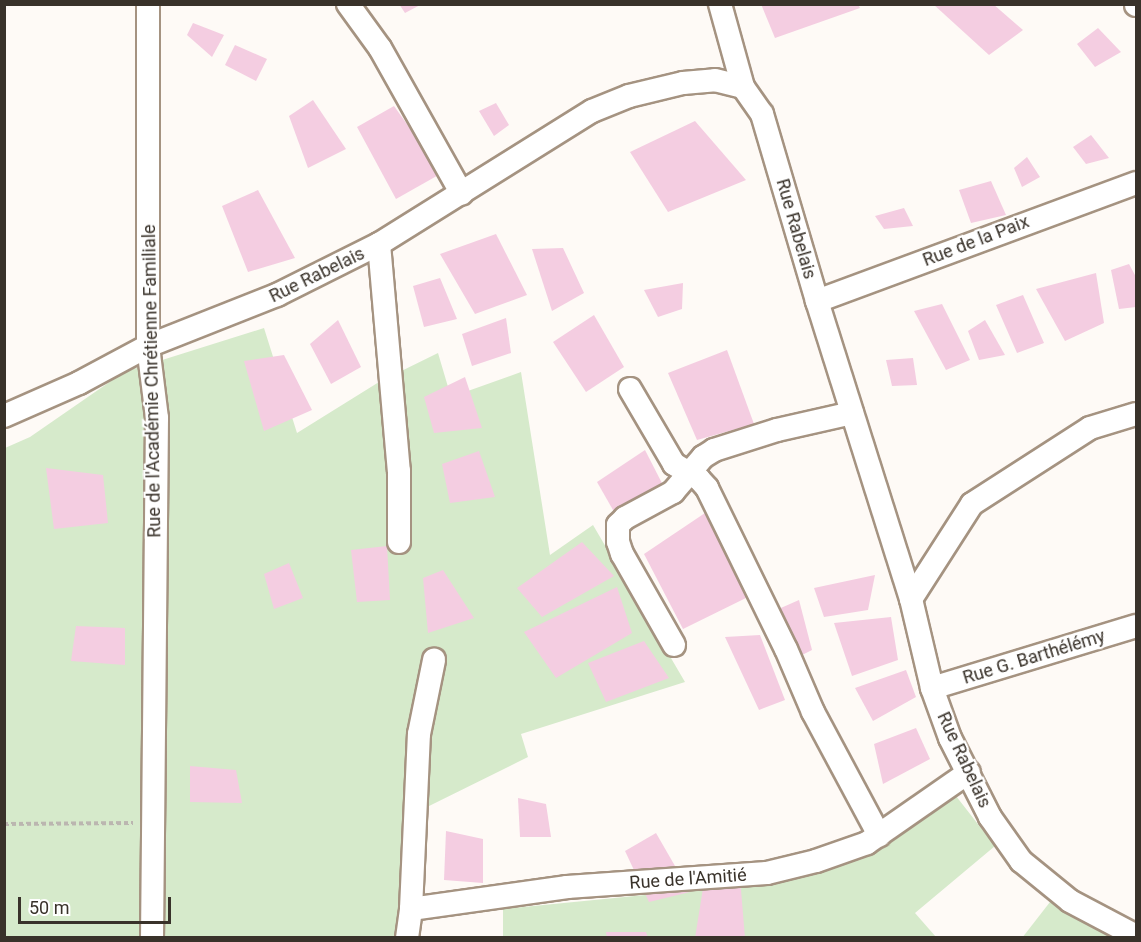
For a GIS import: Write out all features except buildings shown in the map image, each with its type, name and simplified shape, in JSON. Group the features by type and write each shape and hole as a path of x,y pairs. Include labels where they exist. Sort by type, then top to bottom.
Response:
{"street":[{"name":"Rue de l'Académie Chrétienne Familiale","path":"147,4 148,346 157,418 152,938"},
{"path":"348,4 380,48 462,194"},
{"path":"720,4 743,87"},
{"name":"Rue Rabelais","path":"4,416 79,383 148,346 277,295 379,244 592,111 628,96 683,83 715,80 743,87 762,114 817,301 910,599 932,688 950,738 990,817 1022,861 1070,901 1137,936"},
{"name":"Rue de la Paix","path":"817,301 1137,183"},
{"path":"379,244 399,471 399,542"},
{"path":"630,389 674,464 689,472 707,488 786,649 813,712 879,835"},
{"path":"674,645 622,554 617,533 618,525 625,518 673,492 689,472 714,450 777,430 852,413"},
{"path":"910,599 972,504 1090,428 1137,414"},
{"name":"Rue G. Barthélémy","path":"932,688 1137,626"},
{"path":"407,938 411,909 418,745 434,660"},
{"name":"Rue de l'Amitié","path":"411,909 567,887 767,873 816,861 867,843 969,772"}],"path":[{"path":"4,824 154,823"}],"green space":[{"path":"264,328 297,433 379,382 438,353 451,397 521,372 550,555 593,525 685,682 521,734 528,757 423,809 420,937 5,938 5,448 30,437 124,372"},
{"path":"956,796 995,846 915,913 936,937 503,938 503,909 777,882 866,857"},
{"path":"1050,902 1117,937 1022,938"}]}
